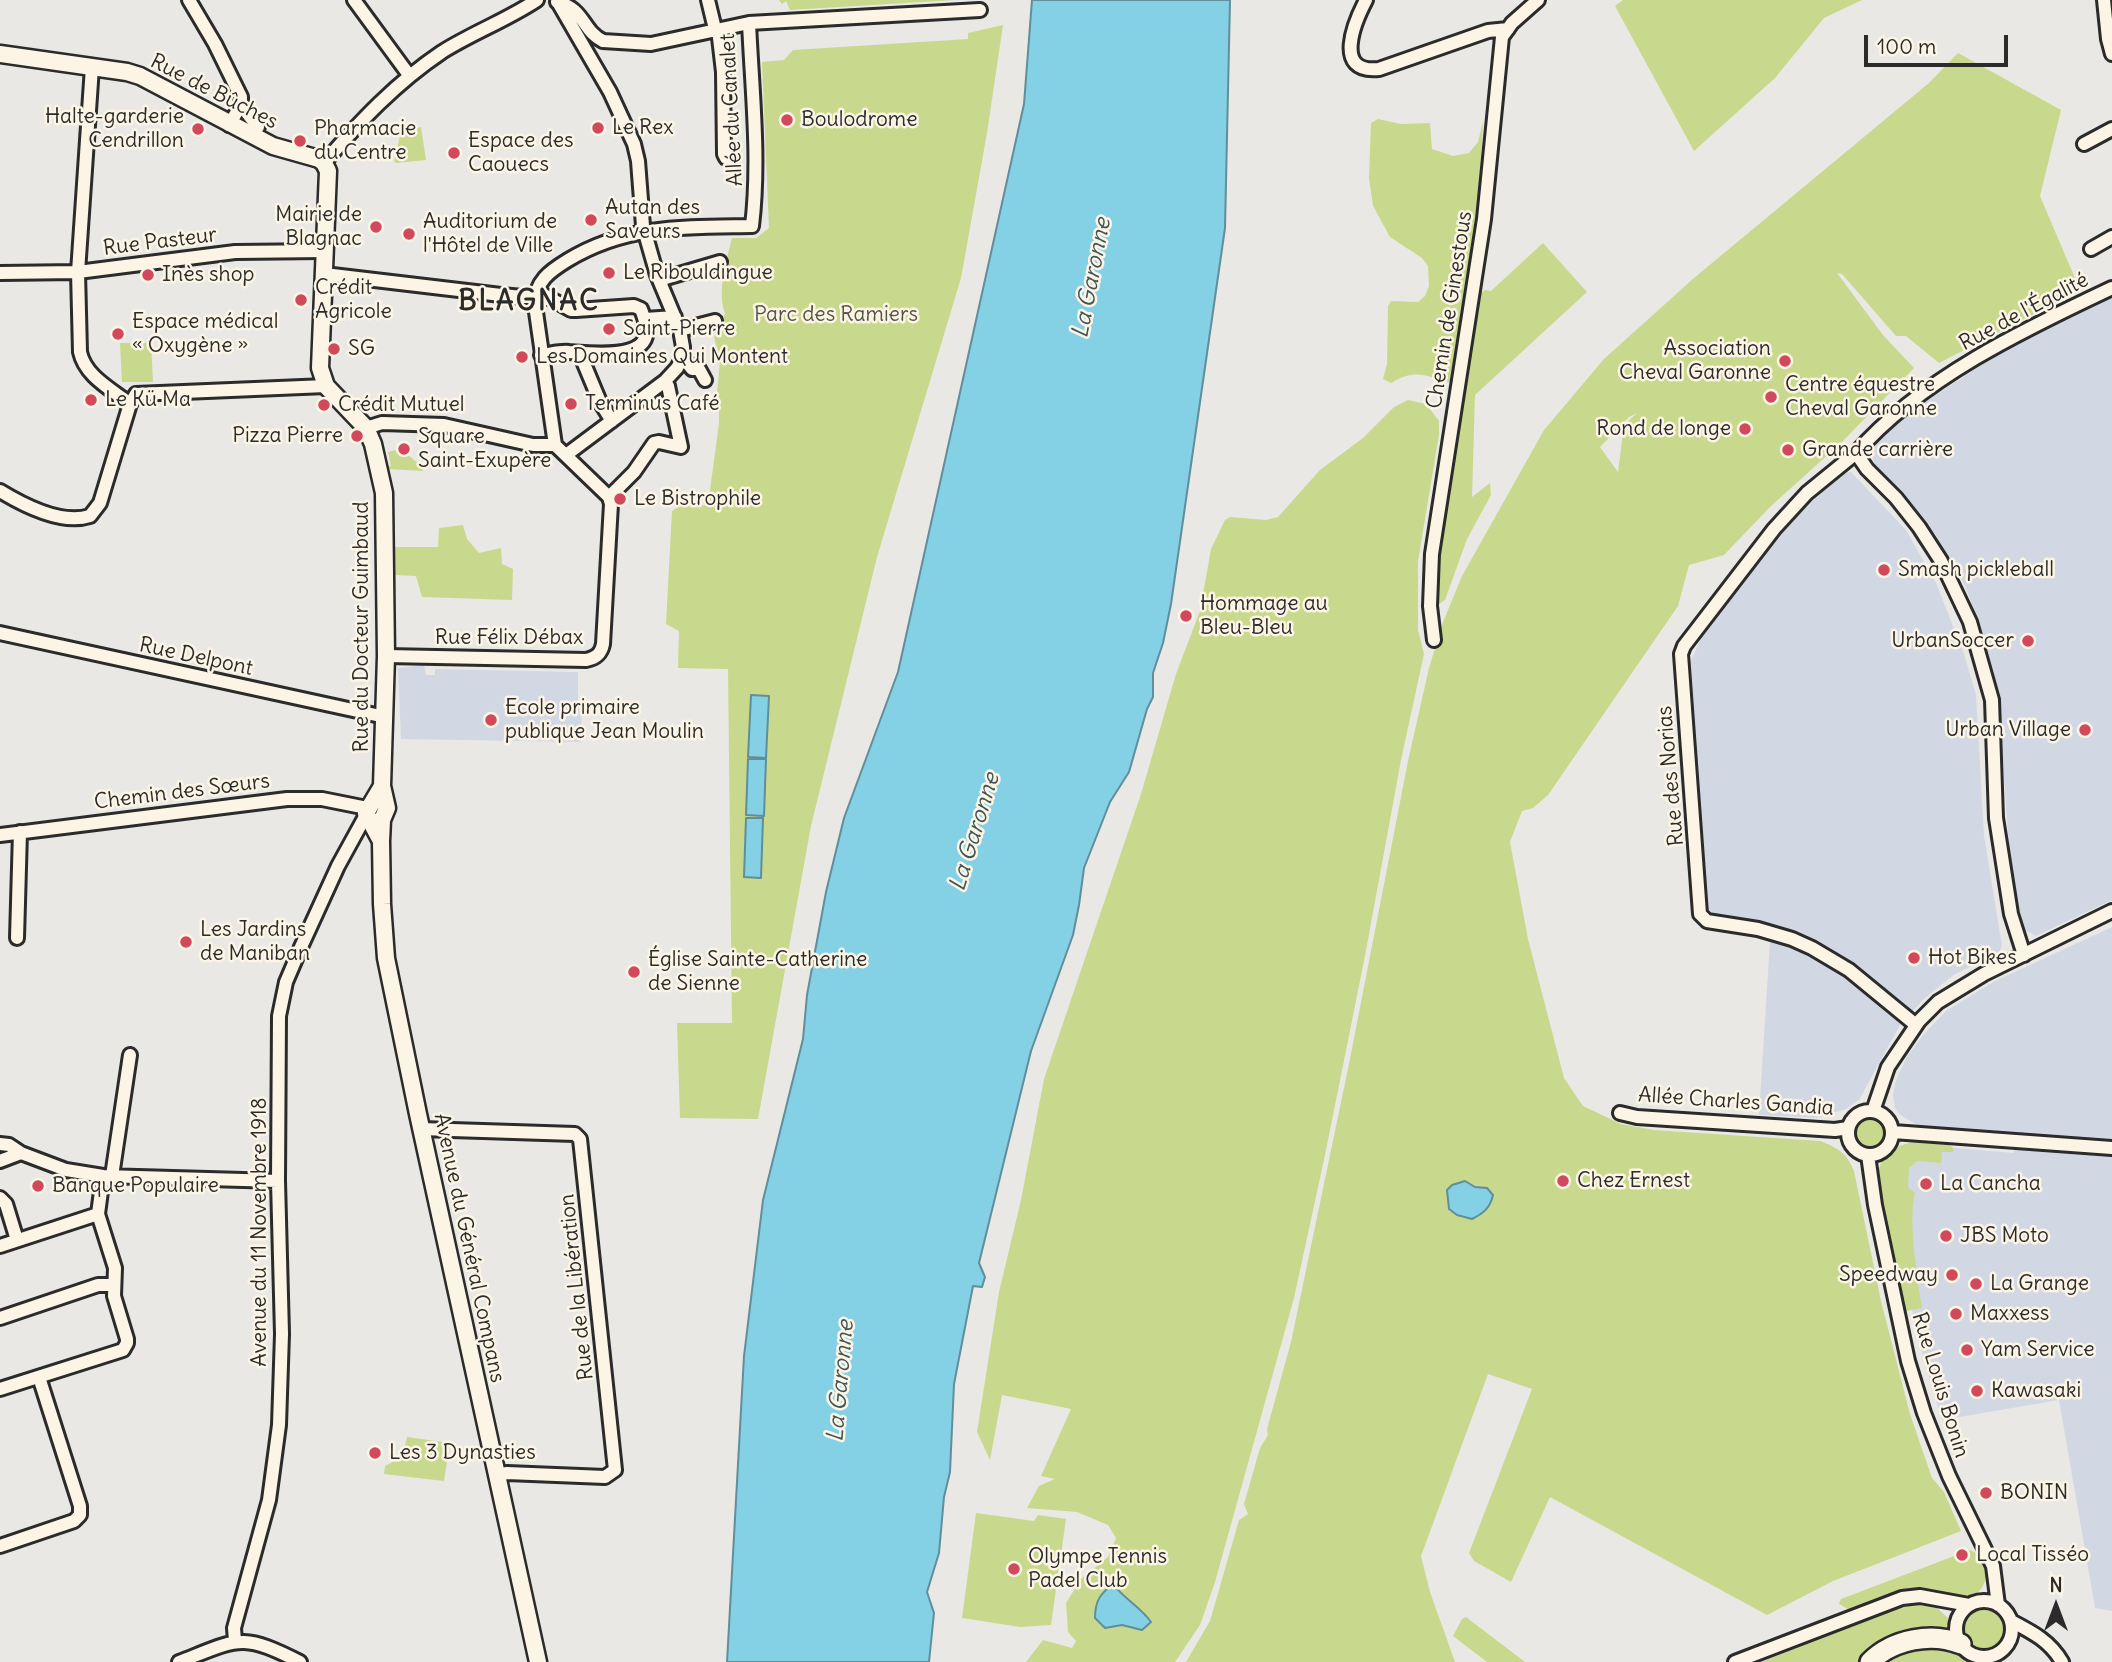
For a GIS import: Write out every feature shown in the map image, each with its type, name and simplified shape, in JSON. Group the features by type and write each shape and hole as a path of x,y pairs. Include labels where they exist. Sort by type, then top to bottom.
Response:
{"highway":[{"path":"1870,1662 1899,1644 1924,1638 1947,1639 1970,1654"}],"main road":[{"name":"Rue de Bûches","path":"0,54 140,76 273,146 319,159 324,163"},
{"path":"324,163 328,180 324,251 327,274 320,360 322,378 326,386 366,428"},
{"name":"Rue du Docteur Guimbaud","path":"366,428 377,460 386,504 385,717 374,816"},
{"name":"Avenue du Général Compans","path":"374,816 386,958 538,1662"}],"street":[{"path":"189,0 226,64 241,97 241,105 229,125"},
{"path":"354,0 409,75"},
{"path":"324,163 357,124 409,75 443,52 537,0"},
{"path":"708,0 717,29 723,72 724,154 732,160"},
{"path":"1366,0 1355,21 1350,42 1355,61 1371,70 1488,31 1507,29 1538,0"},
{"path":"2104,0 2112,54"},
{"path":"557,2 629,131 638,161 641,216 659,280 680,330 682,357 677,368 665,381 566,455"},
{"name":"Allée du Canalet","path":"557,2 572,7 596,38 611,42 651,44 749,23 755,162 752,226 645,231"},
{"path":"749,23 980,10"},
{"name":"Chemin de Ginestous","path":"1434,640 1430,606 1432,554 1484,219 1502,37 1507,29"},
{"path":"92,67 78,272 83,362 89,371 130,404"},
{"path":"241,105 258,127"},
{"path":"2084,144 2112,129"},
{"path":"645,231 631,233 584,250 550,271 538,285 535,297 555,445 609,497 634,472 653,443 681,447 665,381"},
{"path":"2091,249 2112,237"},
{"name":"Rue Pasteur","path":"0,273 78,272 235,252 324,251"},
{"path":"659,280 720,262"},
{"path":"327,274 535,297 544,295 570,310 634,306 641,309 645,319 646,336 636,347 612,354 580,354 567,351 541,355"},
{"name":"Rue de l'Égalité","path":"1856,453 1871,436 1907,406 1959,369 2002,343 2112,288"},
{"path":"645,319 675,317"},
{"path":"680,330 715,321"},
{"path":"580,354 600,402 612,421"},
{"path":"682,357 692,369 699,369 705,380"},
{"path":"0,491 45,513 74,518 90,516 100,503 130,404 136,394 326,386"},
{"path":"366,428 382,423 444,425 533,445 555,445"},
{"path":"1856,453 1919,527 1941,561 1970,622 1992,700 1996,818 2011,914 2024,955"},
{"name":"Rue des Norias","path":"1856,453 1808,493 1774,529 1684,646 1681,654 1700,914 1707,921 1758,929 1812,948 1866,982 1916,1025"},
{"name":"Rue Félix Débax","path":"386,656 586,660 599,655 603,644 611,504 609,497"},
{"name":"Rue Delpont","path":"0,633 385,717"},
{"name":"Chemin des Sœurs","path":"0,835 287,799 322,799 374,816"},
{"name":"Avenue du 11 Novembre 1918","path":"235,1641 234,1628 269,1500 279,1425 282,1334 278,1181 279,1016 286,982 333,876 374,816"},
{"path":"17,938 20,832"},
{"path":"1873,1111 1888,1067 1916,1025 1938,1002 1960,987 2112,911"},
{"path":"0,1390 123,1350 125,1347 127,1339 115,1305 115,1268 98,1214 108,1176 130,1055"},
{"path":"1873,1111 1886,1117 1893,1132 1887,1147 1876,1154 1868,1155 1857,1151 1852,1145 1849,1128 1857,1115 1873,1111"},
{"name":"Allée Charles Gandia","path":"1620,1113 1637,1117 1835,1130 1849,1128"},
{"name":"Rue de la Libération","path":"421,1129 575,1133 580,1139 615,1470 605,1477 507,1473 497,1475"},
{"path":"1893,1132 2112,1148"},
{"path":"0,1144 9,1145 21,1153 65,1170 108,1176 278,1181"},
{"path":"0,1161 21,1153"},
{"name":"Rue Louis Bonin","path":"1868,1155 1875,1205 1908,1362 1944,1464 1989,1555 1998,1605"},
{"path":"0,1198 6,1204 17,1240"},
{"path":"0,1246 98,1214"},
{"path":"0,1318 98,1285 114,1285"},
{"path":"0,1546 74,1521 80,1515 80,1506 39,1377"},
{"path":"1735,1662 1902,1598 1920,1596 1938,1600 1975,1603 1998,1605 2004,1609 2011,1621 2012,1631 2003,1649 1993,1658 1970,1654 1956,1631 1958,1620 1975,1603 1994,1577"},
{"path":"1938,1600 1947,1606 1958,1620"},
{"path":"2011,1621 2046,1641 2054,1648 2062,1662"},
{"path":"2009,1640 2030,1636 2046,1641"},
{"path":"180,1662 235,1641 262,1644 300,1662"}],"shaded area":[{"path":"2112,297 2112,900 2036,936 2021,928 2010,861 1998,693 1980,624 1964,584 1935,534 1914,506 1875,466 1871,451 1875,441 1916,408 1986,362 2041,331"},
{"path":"1851,472 1906,530 1936,583 1964,654 1976,695 1984,835 2002,946 1999,953 1955,974 1925,998 1900,1025 1859,1100 1846,1109 1816,1118 1759,1115 1771,925 1715,915 1708,909 1690,663 1704,631 1786,526 1843,473"},
{"name":"Ecole primaire publique Jean Moulin","path":"424,665 426,675 435,675 435,669 578,672 578,702 582,702 581,742 401,739 398,668"},
{"path":"2112,927 2112,1611 2095,1608 2059,1400 1942,1420 1919,1343 1905,1275 1894,1154 1921,1145 2014,1153 2015,1134 1915,1124 1899,1114 1893,1095 1906,1058 1946,1011 1993,982"}],"green space":[{"path":"779,0 955,0 790,10 786,1 782,4"},
{"path":"1623,0 1862,0 1824,18 1775,78 1694,151 1615,6"},
{"name":"Parc des Ramiers","path":"1003,25 961,278 877,557 811,826 758,1119 680,1118 677,1023 732,1023 728,669 678,668 679,631 666,624 672,511 680,506 708,505 719,423 719,404 716,403 720,361 714,337 725,314 722,286 725,267 732,238 756,238 769,228 762,62 784,60 793,50 968,39 968,33"},
{"path":"1958,53 2061,110 2040,196 2080,290 1939,363 1906,336 1896,336 1842,274 1837,273 1883,335 1914,368 1841,443 1771,506 1724,555 1689,565 1678,606 1548,795 1533,808 1522,811 1510,842 1528,939 1564,1078 1583,1106 1621,1124 1654,1130 1820,1141 1845,1155 1854,1171 1881,1301 1910,1414 1932,1478 1944,1492 1961,1531 1833,1581 1767,1615 1550,1497 1511,1582 1474,1561 1469,1553 1532,1389 1488,1374 1421,1556 1430,1592 1455,1662 1186,1662 1210,1621 1239,1520 1248,1514 1244,1504 1260,1448 1268,1435 1267,1429 1291,1342 1429,668 1443,622 1462,576 1544,430 1604,359 1694,278 1929,83","holes":["1637,413 1624,425 1618,472 1600,447 1629,417"]},
{"path":"1378,119 1401,124 1430,123 1432,149 1453,156 1469,153 1478,142 1483,122 1472,253 1452,383 1421,375 1407,376 1391,383 1383,379 1387,364 1388,306 1391,301 1418,302 1425,296 1429,286 1428,266 1422,258 1390,237 1373,206 1369,178 1371,123"},
{"path":"421,127 426,160 396,163 394,161 401,132"},
{"path":"1543,243 1587,292 1475,395 1472,497 1490,483 1491,495 1467,539 1445,600 1439,604 1436,597 1439,553 1478,295 1485,290 1491,291"},
{"path":"120,343 151,343 153,382 122,382"},
{"path":"1408,400 1426,404 1439,421 1418,561 1418,630 1424,654 1294,1298 1215,1582 1200,1625 1175,1662 1026,1662 1043,1640 1072,1648 1076,1641 1068,1632 1066,1603 1081,1579 1108,1557 1116,1538 1108,1525 1077,1512 1027,1508 1039,1486 1055,1479 1041,1476 1071,1409 1002,1395 990,1460 977,1432 999,1292 1021,1200 1044,1079 1141,794 1176,674 1200,611 1211,549 1225,520 1230,517 1266,520 1278,517 1320,470 1363,438 1394,407","holes":["1112,1585 1144,1612 1142,1630 1122,1625"]},
{"path":"397,450 406,453 423,471 388,469 387,467 391,466 388,452"},
{"path":"463,525 467,539 479,553 501,548 502,564 513,569 512,600 422,597 416,576 395,575 393,547 438,547 439,528"},
{"path":"1870,1118 1880,1122 1884,1132 1880,1142 1870,1146 1860,1142 1856,1132 1860,1122"},
{"path":"1914,1142 1949,1144 1953,1152 1942,1152 1941,1163 1917,1161 1909,1168 1908,1187 1915,1193 1913,1233 1922,1308 1901,1312 1880,1211 1879,1173 1882,1161 1888,1153"},
{"path":"407,1437 450,1443 444,1481 384,1474 385,1466 402,1457"},
{"name":"Olympe Tennis Padel Club","path":"976,1513 1034,1521 1038,1515 1066,1519 1051,1625 1020,1627 962,1618"},
{"path":"1970,1550 1982,1560 1986,1574 1985,1582 1975,1595 1962,1599 1915,1588 1890,1593 1848,1609 1839,1604 1841,1599"},
{"path":"1915,1604 1937,1608 1948,1618 1947,1634 1863,1662 1762,1662 1877,1615"},
{"path":"1984,1607 1999,1614 2006,1629 1999,1644 1984,1651 1969,1644 1962,1629 1969,1614"},
{"path":"1466,1617 1525,1662 1487,1662 1453,1636 1462,1619"},
{"path":"1923,1645 1954,1649 1968,1662 1879,1662 1892,1654"}],"water":[{"name":"La Garonne","path":"1032,0 1230,0 1225,228 1171,604 1163,643 1153,673 1153,697 1129,772 1110,802 1084,868 1073,935 1031,1051 979,1263 985,1277 982,1287 973,1286 954,1384 950,1472 944,1497 939,1553 927,1592 934,1613 929,1662 727,1662 744,1356 763,1200 803,1039 807,995 826,892 844,818 898,672 1024,104"},
{"path":"751,695 769,696 766,758 748,757"},
{"path":"748,759 766,759 764,816 746,815"},
{"path":"746,818 763,818 761,878 744,877"},
{"path":"1465,1181 1475,1187 1487,1188 1493,1195 1486,1210 1472,1219 1457,1215 1449,1209 1447,1190 1452,1185"},
{"path":"1113,1584 1151,1622 1142,1630 1122,1625 1105,1628 1095,1618 1099,1598"}],"place":[{"name":"Boulodrome","path":"787,120"},
{"name":"Le Rex","path":"598,128"},
{"name":"Halte-garderie Cendrillon","path":"198,129"},
{"name":"Pharmacie du Centre","path":"300,141"},
{"name":"Espace des Caouecs","path":"454,153"},
{"name":"Autan des Saveurs","path":"591,220"},
{"name":"Mairie de Blagnac","path":"376,227"},
{"name":"Auditorium de l'Hôtel de Ville","path":"409,234"},
{"name":"Le Ribouldingue","path":"609,273"},
{"name":"Inès shop","path":"148,275"},
{"name":"Crédit Agricole","path":"301,300"},
{"name":"Saint-Pierre","path":"609,329"},
{"name":"Espace médical « Oxygène »","path":"118,334"},
{"name":"SG","path":"334,349"},
{"name":"Les Domaines Qui Montent","path":"522,357"},
{"name":"Association Cheval Garonne","path":"1785,361"},
{"name":"Centre équestre Cheval Garonne","path":"1771,397"},
{"name":"Le Kü Ma","path":"91,400"},
{"name":"Terminus Café","path":"571,404"},
{"name":"Crédit Mutuel","path":"324,405"},
{"name":"Rond de longe","path":"1745,429"},
{"name":"Pizza Pierre","path":"357,436"},
{"name":"Square Saint-Exupère","path":"404,449"},
{"name":"Grande carrière","path":"1788,450"},
{"name":"Le Bistrophile","path":"620,499"},
{"name":"Smash pickleball","path":"1884,570"},
{"name":"Hommage au Bleu-Bleu","path":"1186,616"},
{"name":"UrbanSoccer","path":"2028,641"},
{"name":"Ecole primaire publique Jean Moulin","path":"491,720"},
{"name":"Urban Village","path":"2085,730"},
{"name":"Les Jardins de Maniban","path":"186,942"},
{"name":"Hot Bikes","path":"1914,958"},
{"name":"Église Sainte-Catherine de Sienne","path":"634,972"},
{"name":"Chez Ernest","path":"1563,1181"},
{"name":"La Cancha","path":"1926,1184"},
{"name":"Banque Populaire","path":"38,1186"},
{"name":"JBS Moto","path":"1946,1236"},
{"name":"Speedway","path":"1952,1275"},
{"name":"La Grange","path":"1976,1284"},
{"name":"Maxxess","path":"1956,1314"},
{"name":"Yam Service","path":"1967,1350"},
{"name":"Kawasaki","path":"1977,1391"},
{"name":"Les 3 Dynasties","path":"375,1453"},
{"name":"BONIN","path":"1986,1493"},
{"name":"Local Tisséo","path":"1962,1555"},
{"name":"Olympe Tennis Padel Club","path":"1014,1569"}],"district":[{"name":"BLAGNAC","path":"529,302"}]}
